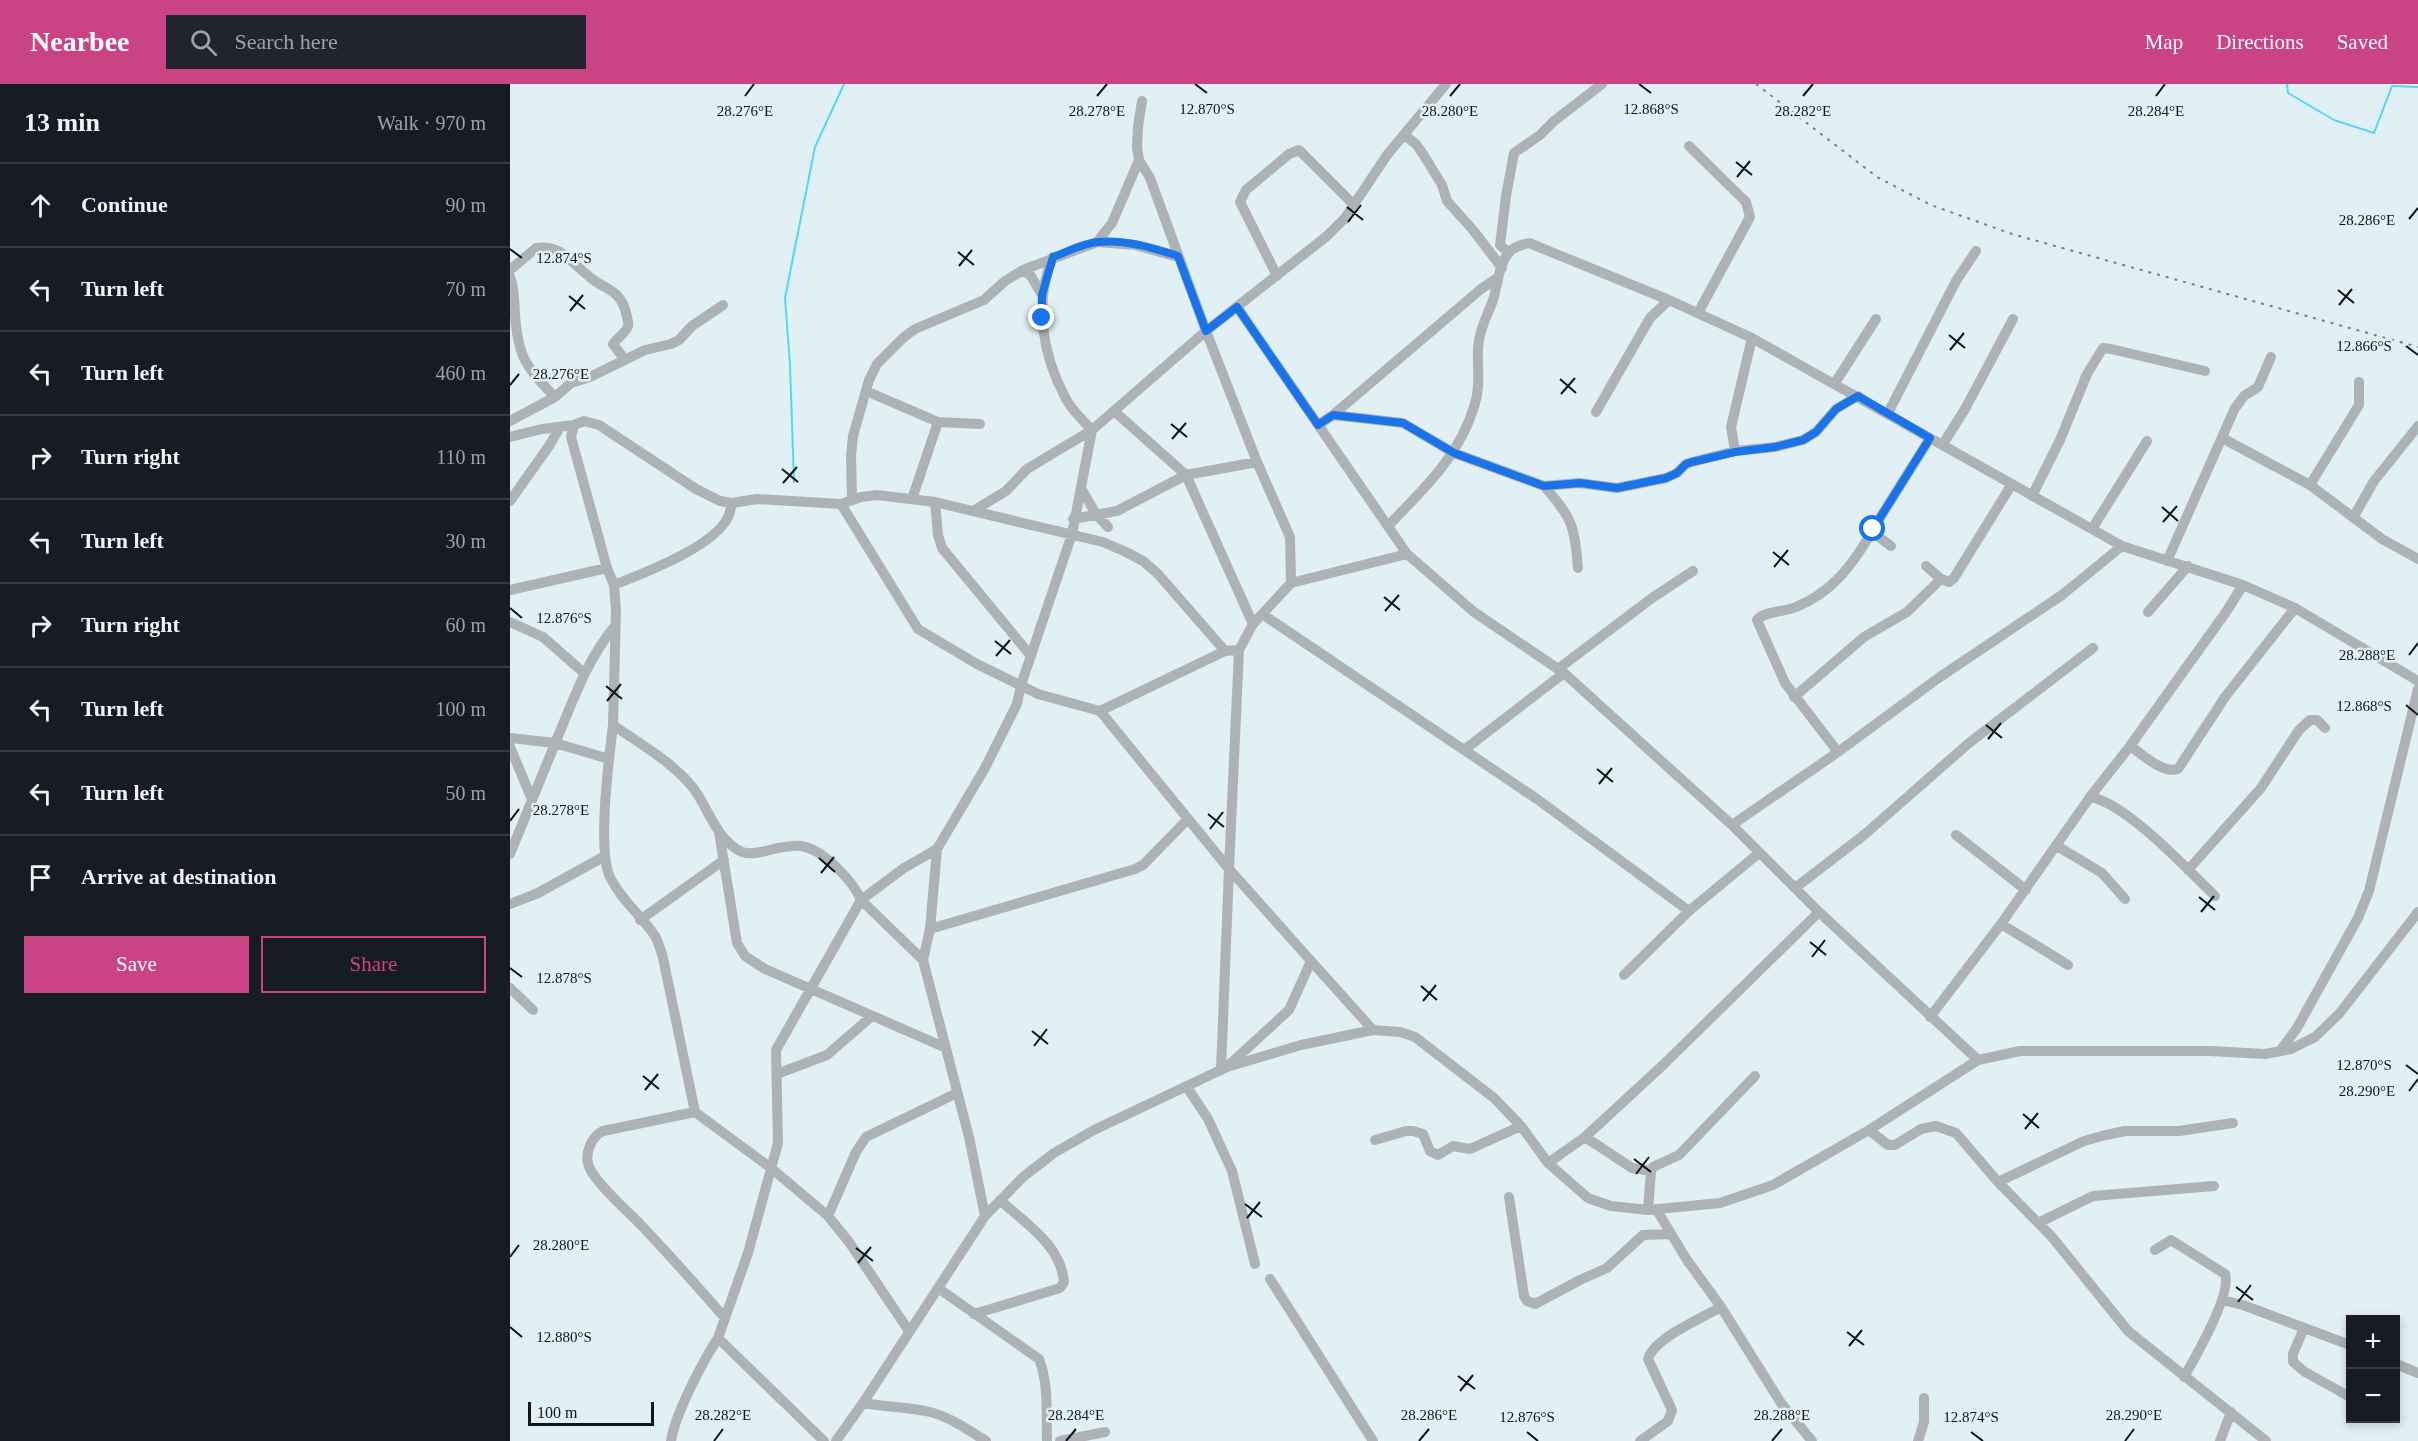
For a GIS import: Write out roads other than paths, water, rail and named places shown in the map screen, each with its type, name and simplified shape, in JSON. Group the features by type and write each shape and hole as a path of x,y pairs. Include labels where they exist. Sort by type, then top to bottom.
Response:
{"street":[{"path":"973,511 1006,491 1028,469 1092,430 1206,331 1327,236 1345,218 1404,135 1446,84"},
{"path":"1509,253 1500,245 1514,153 1540,135 1554,121 1602,84"},
{"path":"1097,242 1112,223 1139,160 1138,127 1142,101"},
{"path":"1404,135 1416,144 1423,154 1442,185 1446,201 1473,230 1502,268"},
{"path":"1689,146 1746,202 1750,217 1698,314"},
{"path":"1277,276 1240,202 1246,190 1294,150 1299,150 1353,204"},
{"path":"1139,160 1150,178 1257,462 1290,537 1291,583"},
{"path":"1178,256 1135,245 1097,242 1023,270 1005,281 984,300 915,329 876,364 854,435 847,502 918,629 977,664 1038,694 1100,711 1187,820 1373,1030"},
{"path":"1389,525 1454,453 1474,409 1480,387 1478,348 1482,326 1494,299 1496,279 1509,253 1517,246 1529,243 1669,300 1752,338 2122,546 2242,585 2295,608 2418,681"},
{"path":"510,270 536,248 553,249 568,256 594,281 612,290 621,300 628,324 628,328 613,344 625,360"},
{"path":"1888,413 1956,281 1976,251"},
{"path":"985,1216 969,1137 923,960 930,929 937,849 985,768 1017,704 1021,685 1072,534 1073,519 1082,490 1092,430 1065,398 1044,336 1042,295 1053,257"},
{"path":"1023,270 1030,276 1042,295"},
{"path":"510,277 514,288 516,330 522,355 529,370 555,397"},
{"path":"1318,425 1333,415 1456,309 1496,279"},
{"path":"1596,412 1650,318 1669,300"},
{"path":"510,421 555,397 571,383 590,377 645,350 679,340 692,326 723,305"},
{"path":"1237,307 1407,554 1473,612 1561,671 1732,825 1819,912 1978,1060"},
{"path":"1835,383 1876,319"},
{"path":"1943,444 1965,409 2013,319"},
{"path":"1735,452 1731,427 1752,338"},
{"path":"2032,496 2060,440 2085,378 2103,348 2205,371"},
{"path":"2167,561 2235,408 2244,396 2258,387 2271,357"},
{"path":"2310,485 2359,405 2359,382"},
{"path":"866,391 938,422 980,424"},
{"path":"1333,415 1403,423 1454,453 1544,486 1580,483 1617,488 1677,473 1686,464 1692,462 1803,440 1816,432 1836,409 1858,396"},
{"path":"1114,411 1186,475 1253,624"},
{"path":"510,437 584,421 599,425 710,497 732,503 757,499 791,503 847,502 877,495 935,502 1103,542 1135,556 1150,568 1225,651"},
{"path":"912,499 938,422"},
{"path":"574,425 571,437 607,568 615,585 613,725 609,759 605,856 610,878 656,938 663,958 695,1112 771,1168 828,1215 909,1331"},
{"path":"2353,518 2374,481 2418,426"},
{"path":"510,501 560,427"},
{"path":"1838,752 1794,697 1756,620 1758,617 1798,607 1837,582 1872,532 1930,438"},
{"path":"2222,438 2310,485 2382,538 2418,559"},
{"path":"2091,529 2147,441"},
{"path":"1073,519 1117,511 1186,475 1257,462"},
{"path":"1926,566 1941,579 1949,582 1954,578 2012,484"},
{"path":"1544,486 1566,511 1571,521 1578,568"},
{"path":"1082,490 1096,514 1108,527"},
{"path":"935,502 938,535 942,548 1031,656"},
{"path":"615,585 689,552 721,527 732,503"},
{"path":"1103,542 1117,511"},
{"path":"1872,532 1891,546"},
{"path":"1732,825 1838,752 1937,679 2062,595 2122,546"},
{"path":"1224,1069 1239,650 1253,624 1291,583 1407,554"},
{"path":"2148,612 2188,566"},
{"path":"510,590 607,568"},
{"path":"1464,750 1652,598 1693,572"},
{"path":"1794,697 1864,637 1907,612 1941,579"},
{"path":"1930,1017 2001,924 2090,797 2130,746 2242,585"},
{"path":"2130,746 2164,768 2173,771 2178,769 2225,697 2295,608"},
{"path":"1262,614 1537,799 1689,911"},
{"path":"510,622 543,637 584,673"},
{"path":"510,854 531,797 584,673 604,639 615,626"},
{"path":"1795,888 1864,835 1970,743 2093,648"},
{"path":"1100,711 1225,651 1239,650"},
{"path":"2280,1051 2297,1028 2358,918 2369,891 2418,689"},
{"path":"2188,870 2261,788 2299,730 2310,720 2317,720 2325,728"},
{"path":"613,725 669,765 696,792 730,845 744,853 802,846 820,854 856,888 861,900 923,960"},
{"path":"510,738 555,743 609,759"},
{"path":"510,747 531,797"},
{"path":"2090,797 2104,800 2125,813 2215,896"},
{"path":"930,929 1135,869 1143,865 1187,820"},
{"path":"718,829 737,943 745,956 765,969 944,1047"},
{"path":"1956,835 2026,890"},
{"path":"2057,846 2102,873 2125,899"},
{"path":"671,1441 680,1413 702,1365 718,1338 748,1253 778,1143 776,1050 861,900 904,868 937,849"},
{"path":"1624,975 1689,911 1759,853"},
{"path":"510,904 538,893 605,856"},
{"path":"640,920 724,860"},
{"path":"1548,1162 1585,1137 1663,1065 1819,912"},
{"path":"836,1441 985,1216 1023,1177 1054,1153 1094,1130 1224,1069 1301,1045 1373,1030 1400,1032 1415,1036 1494,1098 1521,1126 1548,1162 1588,1198 1611,1206 1652,1209 1720,1203 1773,1185 1869,1130 1978,1060 2030,1050 2210,1051 2265,1054 2291,1049 2315,1037 2339,1014 2418,912"},
{"path":"2001,924 2068,965"},
{"path":"1224,1069 1289,1010 1311,961"},
{"path":"510,987 533,1010"},
{"path":"777,1074 827,1055 872,1016"},
{"path":"1755,1076 1679,1155 1653,1167 1650,1171 1652,1209 1721,1307 1781,1403 1812,1441"},
{"path":"1187,1087 1208,1119 1232,1171 1255,1264"},
{"path":"828,1215 856,1152 866,1137 957,1093"},
{"path":"695,1112 603,1131 593,1139 590,1146 589,1167 603,1186 678,1264 725,1318"},
{"path":"1998,1182 2084,1141 2106,1135 2125,1131 2179,1131 2234,1123"},
{"path":"1375,1140 1413,1131 1423,1134 1430,1151 1438,1155 1453,1146 1470,1149 1521,1126"},
{"path":"1869,1130 1888,1145 1895,1145 1921,1129 1936,1126 1956,1133 1998,1182 2038,1223 2128,1331 2266,1441"},
{"path":"1585,1137 1632,1168 1650,1171"},
{"path":"2038,1223 2093,1196 2214,1186"},
{"path":"1509,1197 1524,1296 1527,1301 1535,1304 1607,1268 1643,1235 1654,1237 1671,1234"},
{"path":"974,1314 1060,1288 1064,1282 1059,1260 1050,1246 1000,1200"},
{"path":"2155,1250 2171,1240 2227,1278 2222,1300 2208,1336 2184,1377"},
{"path":"1270,1279 1372,1441"},
{"path":"938,1288 1039,1359 1045,1394 1047,1441"},
{"path":"2222,1300 2243,1305 2346,1344"},
{"path":"1640,1441 1668,1420 1672,1410 1648,1359 1650,1352 1665,1339 1721,1307"},
{"path":"2304,1328 2293,1354 2293,1362 2305,1372 2346,1395"},
{"path":"718,1338 824,1441"},
{"path":"2400,1366 2418,1373"},
{"path":"1918,1441 1924,1422 1924,1398"},
{"path":"863,1403 935,1414 986,1441"},
{"path":"2220,1441 2231,1412"},
{"path":"1060,1441 1105,1432"}],"waterway":[{"path":"794,482 785,298 815,147 844,84"},
{"path":"2287,84 2288,93 2334,120 2374,133 2392,86 2418,87"}],"railway":[{"path":"1756,84 1877,177 1931,205 2012,234 2418,347"}]}
